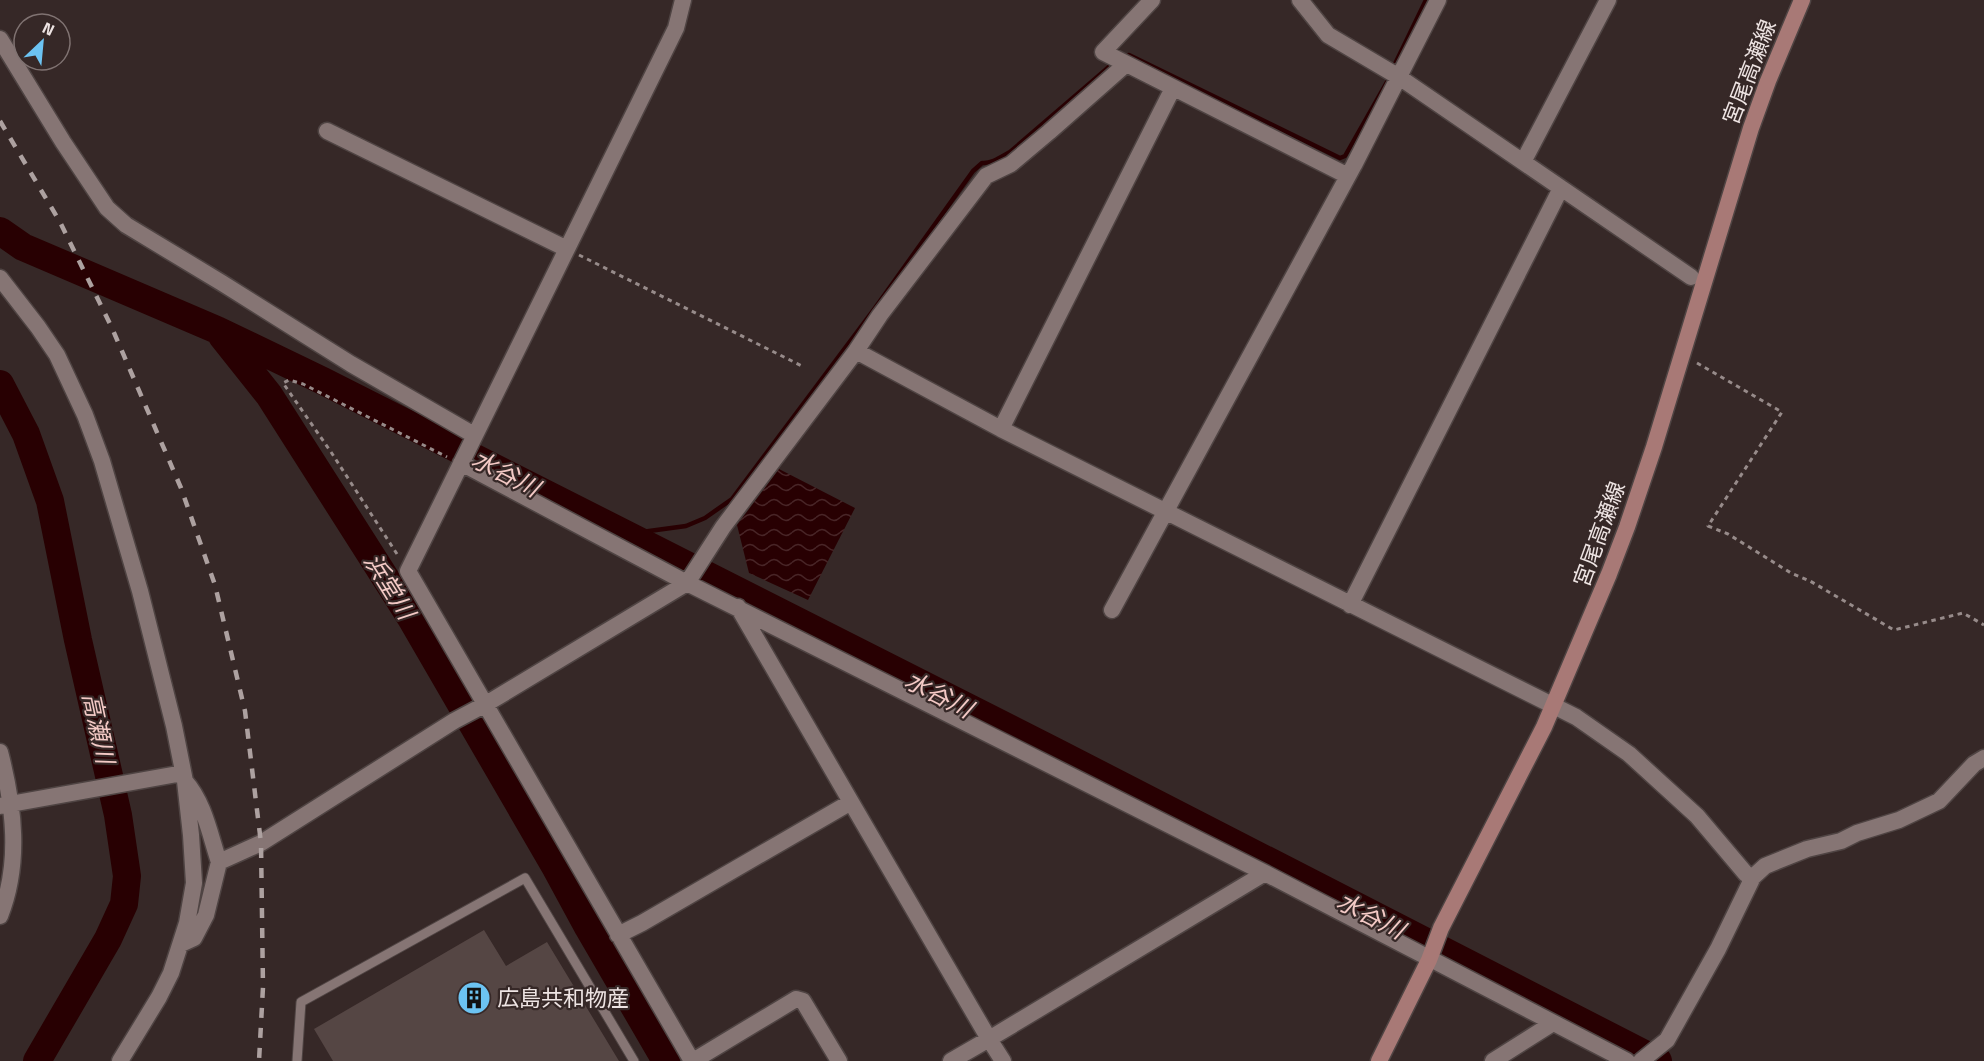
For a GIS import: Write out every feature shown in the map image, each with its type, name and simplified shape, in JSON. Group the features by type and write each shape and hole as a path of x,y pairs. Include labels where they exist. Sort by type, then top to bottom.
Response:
{"main road":[{"name":"宮尾高瀬線","path":"1379,1061 1430,959 1441,928 1554,706 1576,655 1627,527 1751,128 1802,0"}],"street":[{"path":"683,0 676,28 408,571 482,706 692,1061 796,999 803,1001 839,1061"},
{"path":"1152,0 1104,52 1125,65 1348,176"},
{"path":"1300,0 1328,35 1399,77 1691,277"},
{"path":"1112,610 1348,176 1438,0"},
{"path":"1523,162 1608,0"},
{"path":"0,39 63,142 107,208 126,225 472,439"},
{"path":"219,862 261,843 694,573 723,527 986,176 1011,164 1125,65"},
{"path":"1001,429 1173,88"},
{"path":"327,131 567,249"},
{"path":"1350,605 1561,188"},
{"path":"0,278 57,355 85,415 102,461 140,591 174,726 191,835 194,883 181,944 171,973 159,997 120,1061"},
{"path":"856,351 1001,429 1576,717 1629,754 1697,816 1746,874 1753,877"},
{"path":"462,461 694,573 738,607 1265,873 1627,1061"},
{"path":"738,607 1003,1061"},
{"path":"0,752 5,805 14,838 12,873 0,916"},
{"path":"1641,1061 1667,1040 1718,949 1753,877 1765,866 1807,849 1841,841 1857,833 1899,820 1939,801 1974,764 1984,758"},
{"path":"5,805 181,776"},
{"path":"181,776 193,790 219,862 206,915 194,938 181,944"},
{"path":"618,935 851,802"},
{"path":"951,1061 1265,873"},
{"path":"1493,1061 1553,1023"}],"lane":[{"path":"297,1061 301,1002 525,878 634,1061"}],"path":[{"path":"567,249 804,367"},
{"path":"1682,354 1782,412 1708,526 1728,534 1791,573 1810,581 1894,630 1963,613 1984,625"},
{"path":"408,571 283,383 289,380 303,384 462,461"}],"water":[{"path":"779,469 855,508 808,600 749,573 737,525"}],"building":[{"name":"広島共和物産","path":"484,930 506,966 547,942 619,1061 333,1061 314,1029"}],"waterway":[{"path":"1395,64 1426,0"},
{"path":"1129,55 1340,158 1345,156 1387,82"},
{"path":"627,534 686,526 705,518 732,499 875,308 973,171 982,163 1010,152 1110,66"},
{"name":"水谷川","path":"0,231 23,247 217,330 323,381 1056,752 1658,1061"},
{"name":"浜堂川","path":"222,336 269,395 411,618 666,1061"},
{"name":"高瀬川","path":"0,384 26,434 50,501 78,640 118,815 127,876 124,904 108,939 37,1061"}],"railway":[{"path":"0,121 60,222 112,328 181,488 215,585 245,711 261,843 263,987 259,1061"}],"place":[{"name":"広島共和物産","path":"474,998"}]}
